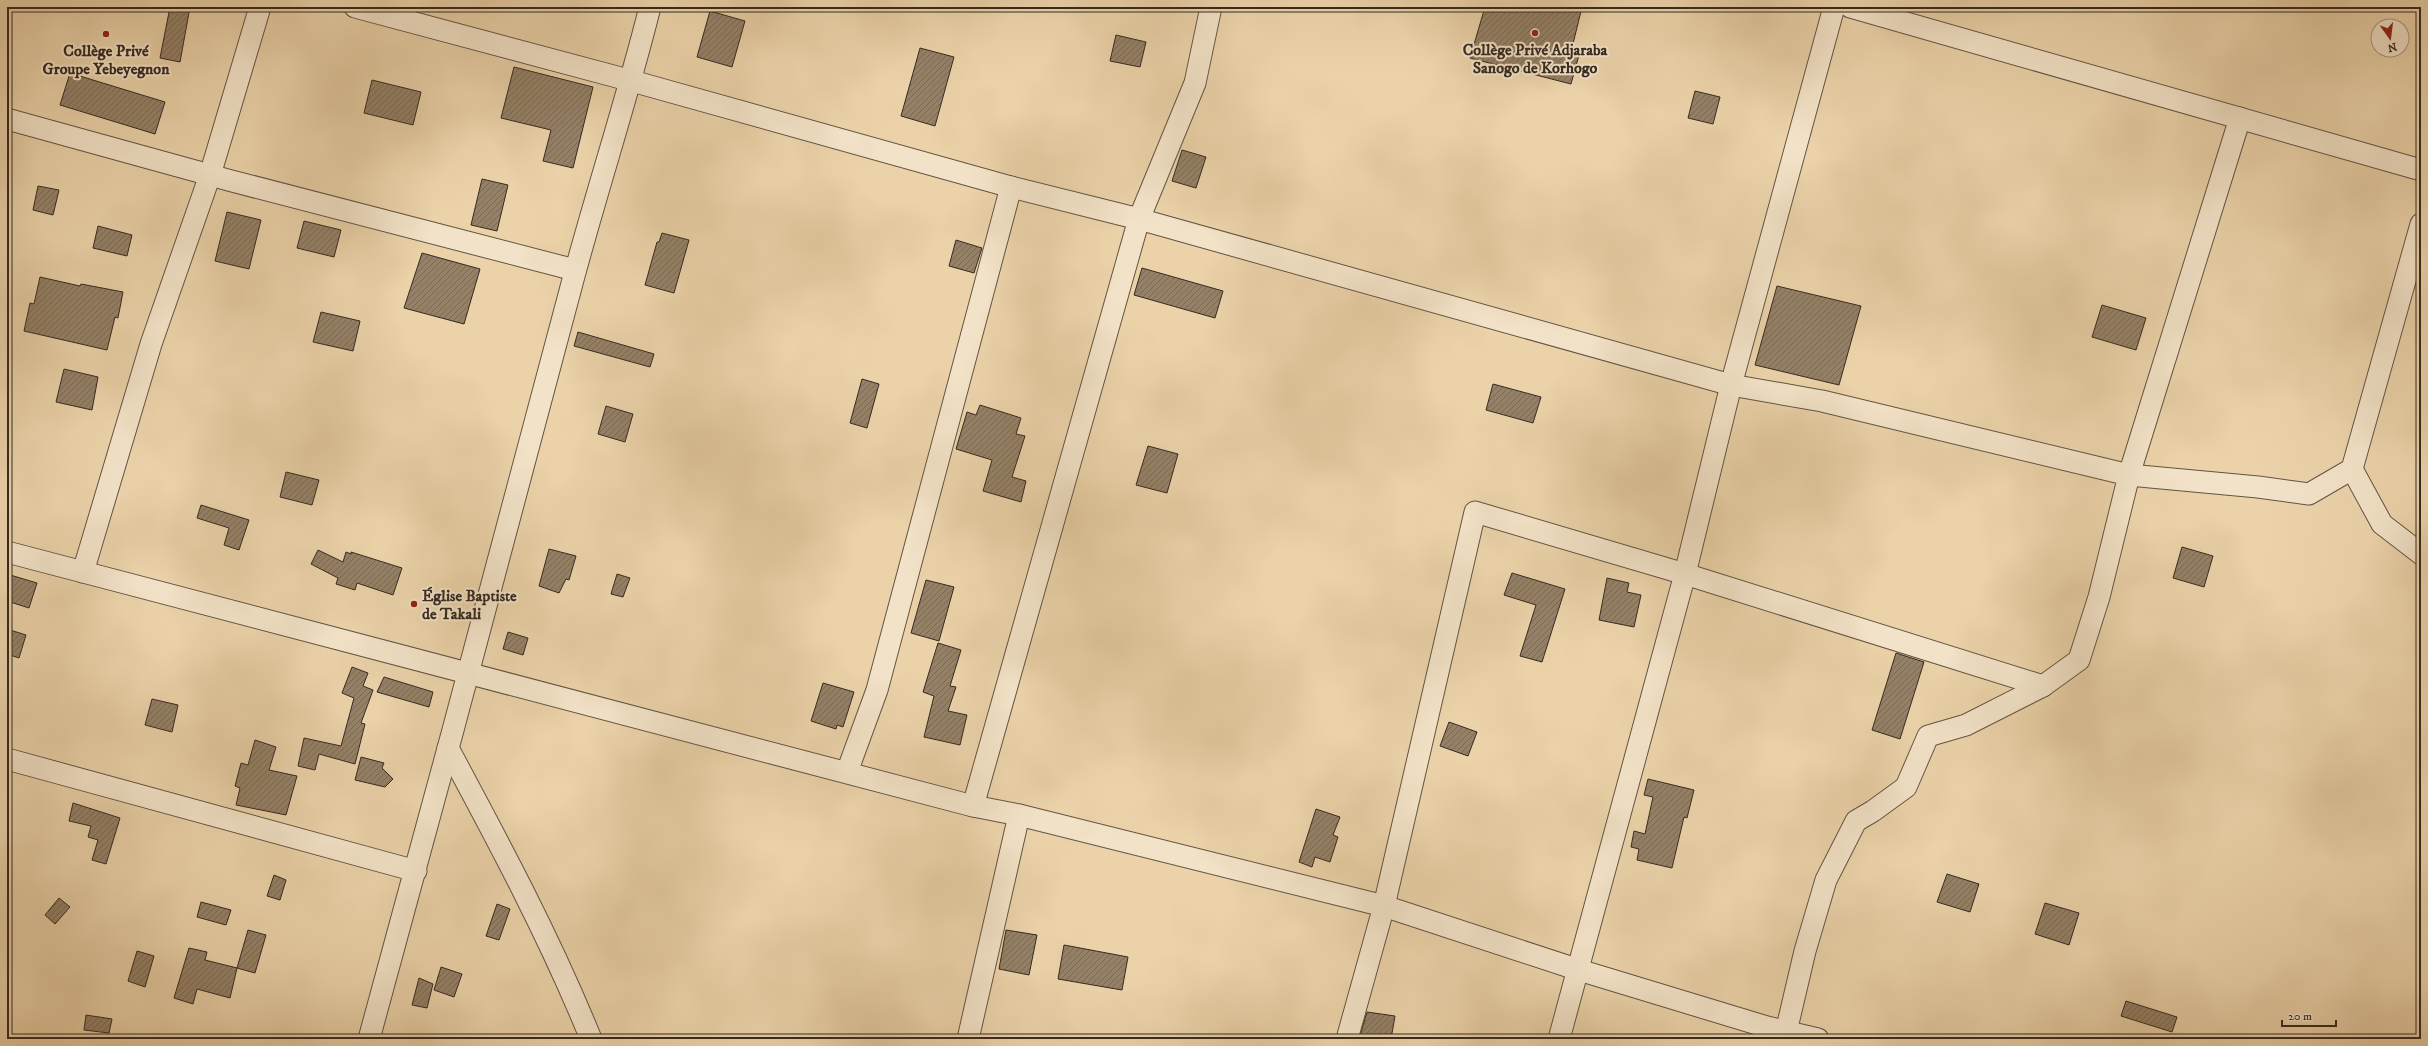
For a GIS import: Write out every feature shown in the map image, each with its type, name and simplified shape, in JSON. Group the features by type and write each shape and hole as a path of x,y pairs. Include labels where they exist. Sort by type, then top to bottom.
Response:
{"street":[{"path":"83,572 151,344 210,175 260,7"},
{"path":"355,7 632,81 1011,187 1139,219 1731,385 1822,401 2129,475 2258,487 2309,494 2352,470"},
{"path":"369,1039 416,871 467,673 575,270 632,81 650,7"},
{"path":"973,806 1139,219 1195,83 1211,7"},
{"path":"1559,1039 1579,970 1685,574 1731,385 1834,7"},
{"path":"1850,7 2421,170"},
{"path":"1772,1033 1805,951 1826,880 1856,821 1873,811 1906,787 1928,736 1966,725 2043,686 2079,660 2099,597 2129,475 2240,118"},
{"path":"7,119 210,175 575,270"},
{"path":"847,772 877,690 1011,187"},
{"path":"2421,224 2352,470 2382,524 2421,554"},
{"path":"1347,1039 1384,906 1475,512 1685,574 2043,686"},
{"path":"7,552 973,806 1019,815 1384,906 1772,1033 1818,1039"},
{"path":"448,748 507,857 575,999 591,1039"},
{"path":"7,759 416,871"},
{"path":"968,1039 1019,815"}],"building":[{"path":"170,7 190,7 180,62 160,58"},
{"path":"1485,7 1582,7 1571,52 1579,55 1571,84 1470,58"},
{"path":"710,11 745,21 732,67 697,57"},
{"path":"1116,35 1146,42 1140,67 1110,61"},
{"path":"920,48 954,57 935,126 901,116"},
{"path":"514,67 593,87 573,168 543,161 551,130 501,118"},
{"path":"70,73 165,102 155,134 60,105"},
{"path":"372,80 421,92 413,125 364,113"},
{"path":"1695,91 1720,97 1713,124 1688,118"},
{"path":"1182,150 1206,157 1196,188 1172,181"},
{"path":"482,179 508,185 497,231 471,225"},
{"path":"38,186 59,190 53,215 33,210"},
{"path":"227,212 261,220 249,269 215,261"},
{"path":"304,221 341,230 334,257 297,248"},
{"path":"98,226 132,235 127,256 93,248"},
{"path":"662,233 689,240 674,293 645,285 657,242 659,242"},
{"path":"956,240 982,248 974,273 949,266"},
{"path":"422,253 480,269 464,324 404,308"},
{"path":"1142,268 1223,291 1215,318 1134,295"},
{"path":"40,277 80,286 81,284 123,292 118,318 115,317 107,350 24,331 30,303 34,304"},
{"path":"1777,286 1861,306 1839,385 1755,365"},
{"path":"2102,305 2146,318 2136,350 2092,337"},
{"path":"321,312 360,321 353,351 313,342"},
{"path":"578,332 654,354 650,367 574,346"},
{"path":"64,369 98,377 92,410 56,402"},
{"path":"862,379 879,384 867,428 850,423"},
{"path":"1493,384 1541,397 1533,423 1486,410"},
{"path":"980,405 1021,418 1016,434 1025,436 1012,477 1026,481 1021,502 983,491 992,460 956,449 967,412 976,415"},
{"path":"606,406 633,414 625,442 598,434"},
{"path":"1148,446 1178,454 1167,493 1136,485"},
{"path":"286,472 319,480 312,505 280,497"},
{"path":"201,505 249,520 239,550 224,545 229,528 197,518"},
{"path":"2182,547 2213,556 2204,587 2173,578"},
{"path":"549,549 576,556 569,580 566,579 559,593 539,586"},
{"path":"318,550 343,562 346,552 351,554 351,552 402,568 393,595 357,583 355,590 336,584 338,578 311,564"},
{"path":"1512,573 1565,589 1542,662 1520,656 1536,605 1504,595"},
{"path":"7,574 37,583 29,608 7,601"},
{"path":"617,574 630,578 623,597 611,594"},
{"path":"1607,578 1629,583 1627,592 1641,595 1634,627 1599,620"},
{"path":"926,580 954,587 939,641 911,633"},
{"path":"7,629 26,635 19,658 7,654"},
{"path":"508,632 528,638 523,655 503,649"},
{"path":"938,643 961,650 950,686 956,687 948,711 967,715 960,745 924,737 934,696 923,692"},
{"path":"1896,653 1924,662 1900,739 1872,730"},
{"path":"352,667 368,673 363,686 373,690 361,723 365,724 355,764 319,754 315,770 298,766 304,738 341,746 354,698 342,693"},
{"path":"384,677 433,692 429,707 377,692"},
{"path":"823,683 854,692 843,727 837,725 836,729 811,721"},
{"path":"152,699 178,705 172,732 145,725"},
{"path":"1449,722 1477,732 1468,756 1440,746"},
{"path":"255,740 276,747 269,770 297,776 286,815 236,805 240,788 235,786 241,763 248,765"},
{"path":"361,757 384,763 382,768 393,779 385,787 355,780"},
{"path":"1648,779 1694,790 1687,818 1684,817 1672,868 1637,860 1639,849 1631,847 1634,831 1645,834 1653,797 1644,795"},
{"path":"73,803 120,818 106,864 92,860 98,840 88,837 91,826 69,821"},
{"path":"1316,809 1340,817 1333,835 1338,837 1330,862 1315,857 1312,867 1299,862"},
{"path":"1947,874 1979,884 1970,912 1937,902"},
{"path":"274,875 286,880 280,900 267,896"},
{"path":"59,898 70,907 55,924 45,915"},
{"path":"201,902 231,910 226,925 197,917"},
{"path":"2045,903 2079,913 2069,945 2035,934"},
{"path":"497,904 510,909 499,940 486,936"},
{"path":"248,930 266,935 255,973 237,968"},
{"path":"1006,930 1037,935 1029,975 999,969"},
{"path":"1064,945 1128,957 1122,990 1058,979"},
{"path":"189,948 207,952 205,960 237,968 230,998 197,989 193,1004 174,998"},
{"path":"137,951 154,956 145,987 128,981"},
{"path":"441,967 462,974 454,997 434,990"},
{"path":"419,978 433,984 427,1008 412,1005"},
{"path":"2126,1001 2177,1017 2172,1032 2121,1016"},
{"path":"1367,1012 1395,1016 1391,1039 1359,1039"},
{"path":"86,1015 112,1019 109,1033 84,1030"}],"place":[{"name":"Collège Privé Adjaraba Sanogo de Korhogo","path":"1535,33"},
{"name":"Collège Privé Groupe Yebeyegnon","path":"106,34"},
{"name":"Église Baptiste de Takali","path":"414,604"}]}
